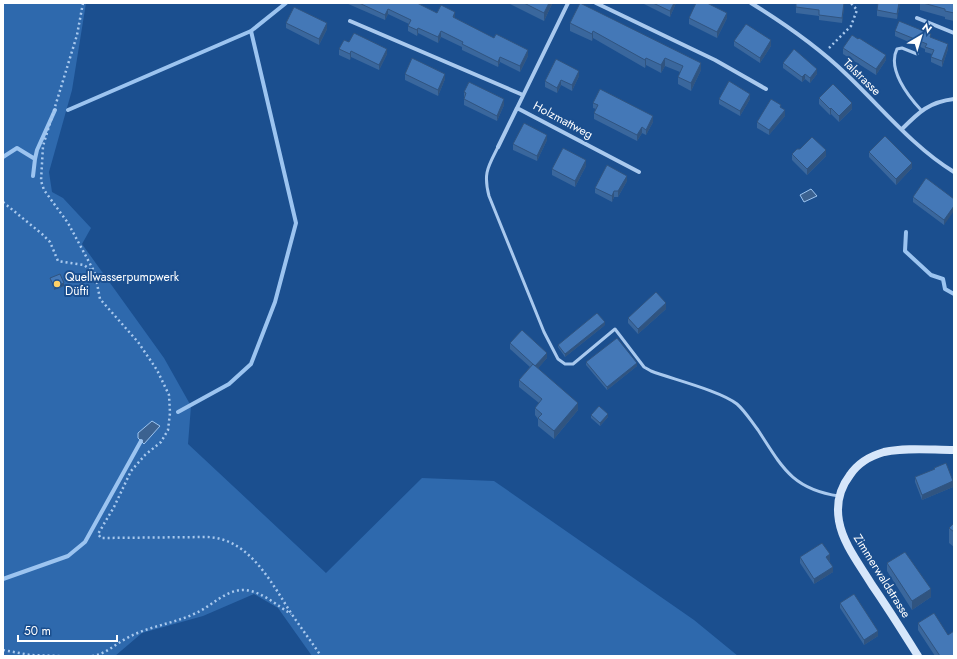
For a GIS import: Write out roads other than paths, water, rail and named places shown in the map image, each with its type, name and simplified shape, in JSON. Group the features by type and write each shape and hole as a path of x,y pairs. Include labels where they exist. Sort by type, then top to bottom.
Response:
{"street":[{"name":"Holzmattweg","path":"568,3 517,108 639,172"},
{"path":"596,3 715,60 766,89"},
{"name":"Talstrasse","path":"751,3 785,24 823,54 924,149 954,172"},
{"path":"917,18 954,33"},
{"path":"350,21 523,95"},
{"path":"902,129 921,110 938,101 954,99"},
{"path":"498,147 517,108"},
{"name":"Zimmerwaldstrasse","path":"918,656 847,543 838,520 839,496 845,481 860,463 884,452 902,449 954,450"}],"lane":[{"path":"916,54 902,48 897,48 895,52 896,67 901,84 921,110"},
{"path":"498,147 488,166 485,181 489,196 544,332 558,359 565,364 573,364 615,329 644,367 730,399 746,413 788,473 807,488 824,494 839,496"}],"waterway":[{"path":"68,110 251,31 286,3"},
{"path":"178,412 229,384 251,364 275,302 296,223 251,31"},
{"path":"3,157 17,148 35,159 37,150 55,110"},
{"path":"33,176 35,159"},
{"path":"906,232 905,251 931,275 943,279 945,289 954,294"},
{"path":"3,579 68,556 85,542 141,441"}],"place":[{"name":"Quellwasserpumpwerk Düfti","path":"57,284"}]}
